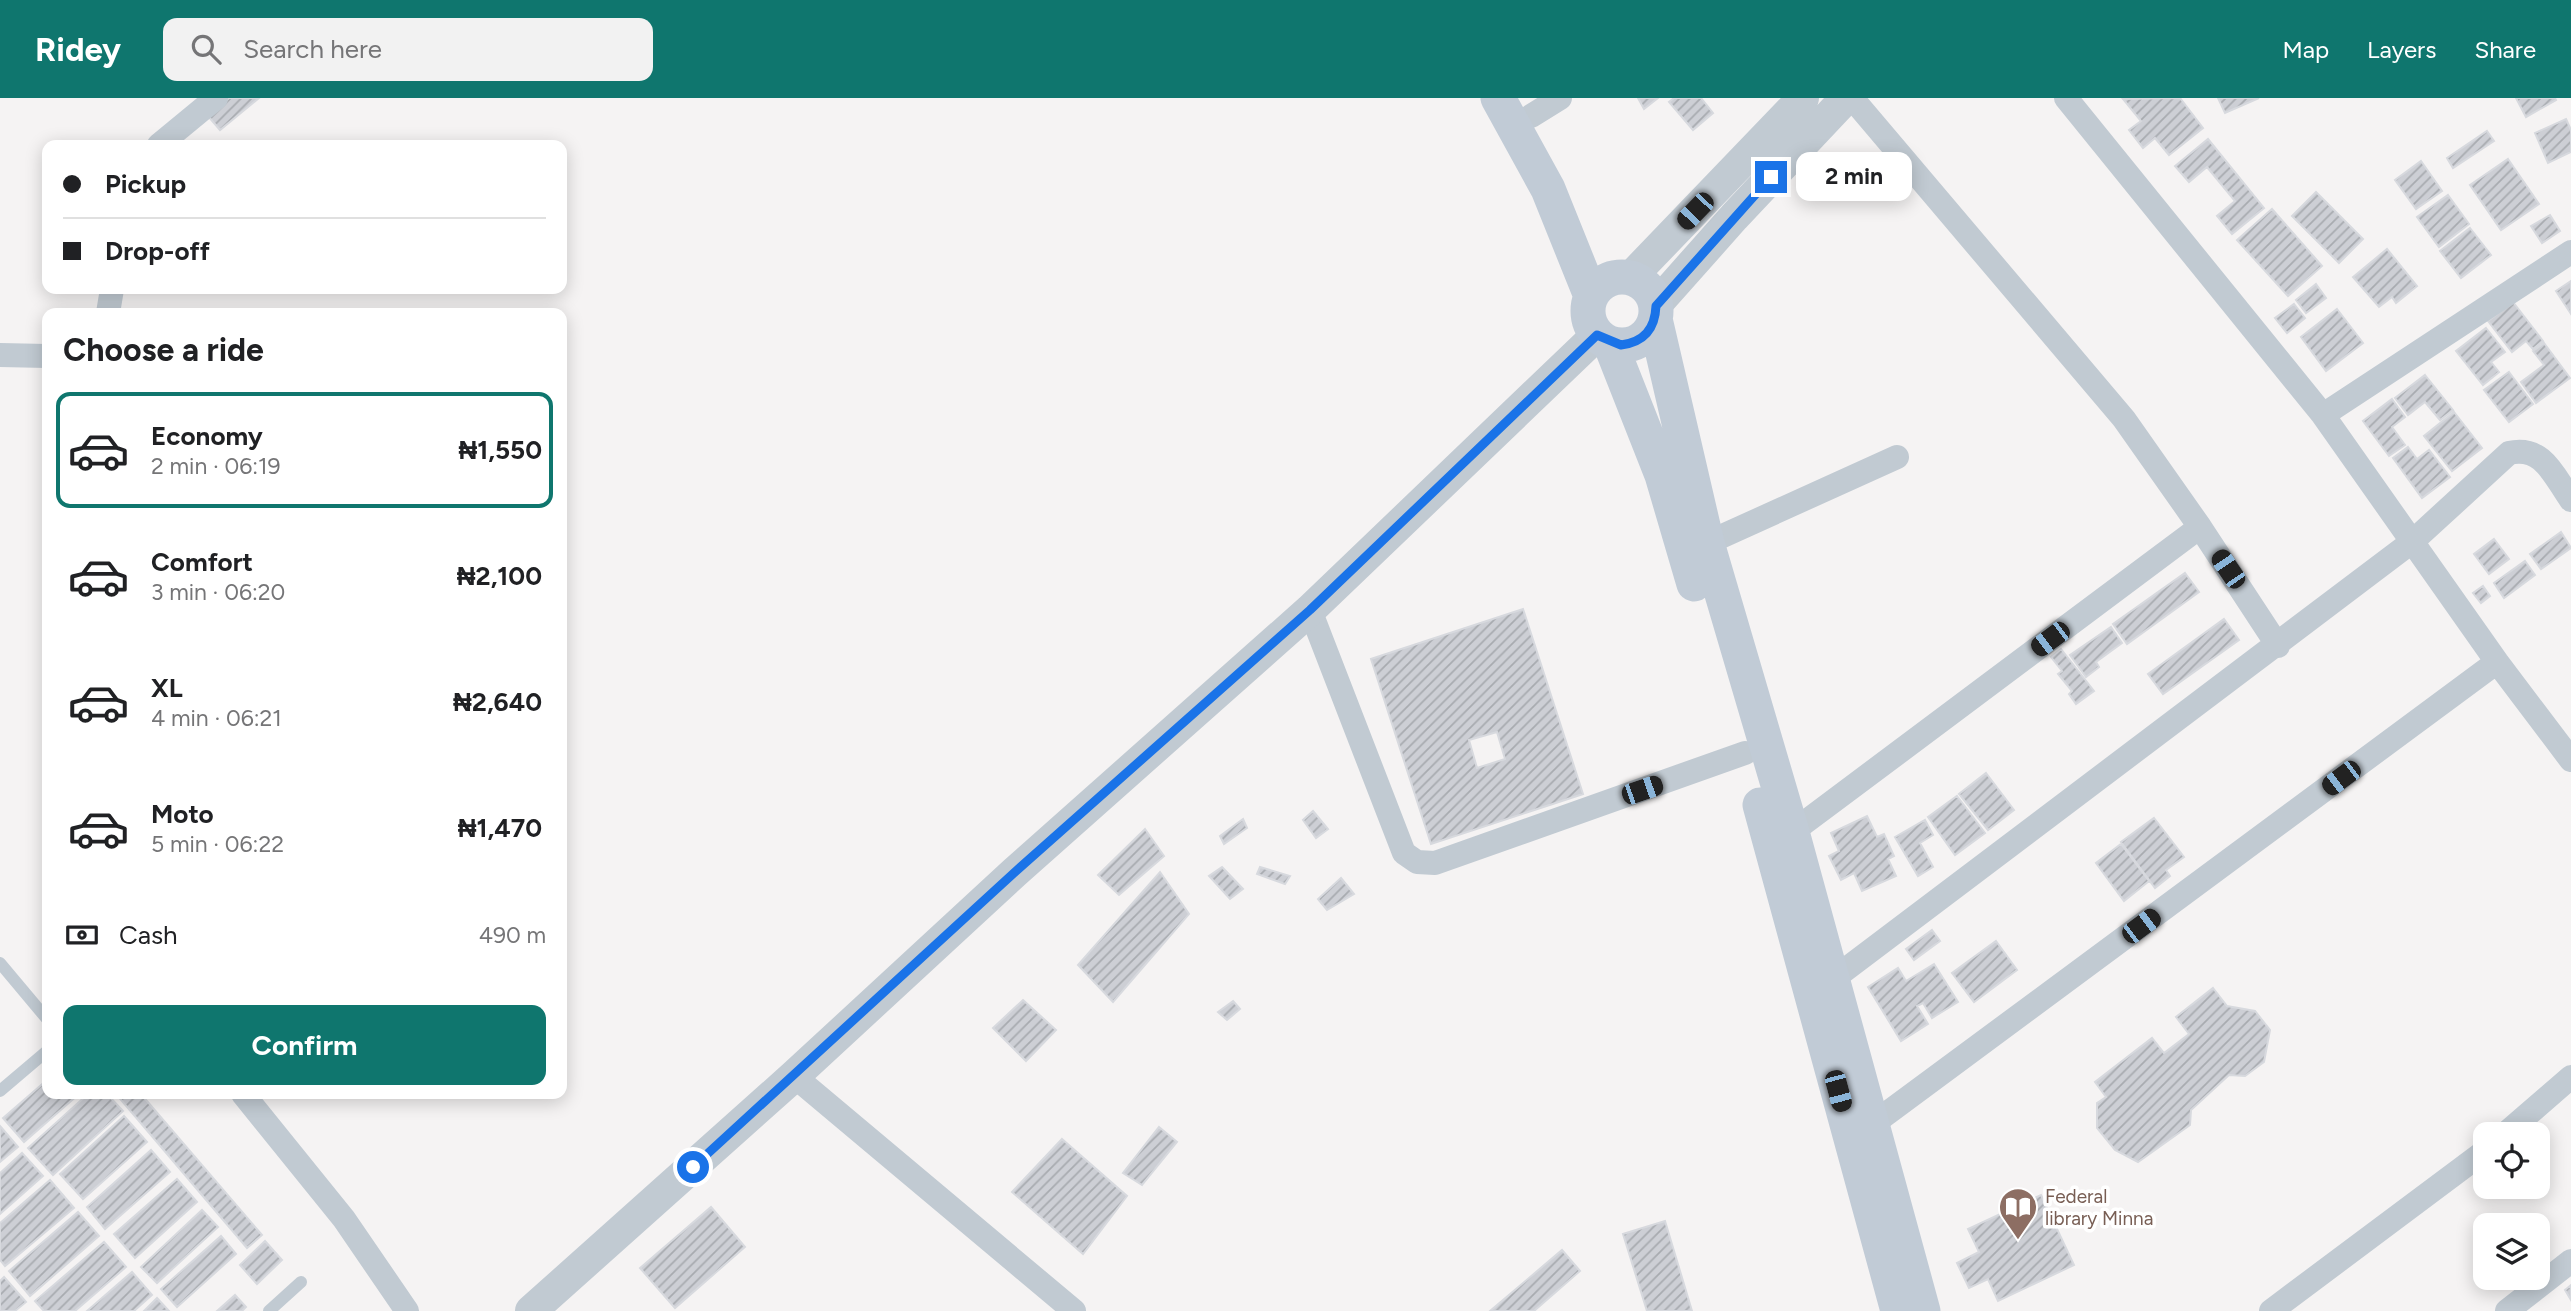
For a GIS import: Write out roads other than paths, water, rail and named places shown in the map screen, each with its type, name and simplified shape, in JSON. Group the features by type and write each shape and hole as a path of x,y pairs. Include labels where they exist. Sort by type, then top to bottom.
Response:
{"main road":[{"path":"1498,98 1548,189 1611,284"},
{"path":"1525,107 1611,284"},
{"path":"1611,284 1642,284 1655,313 1707,543 1874,1124 1899,1308 1745,753 1662,475 1603,339 1589,323 1587,310 1611,284"},
{"path":"1603,339 1632,344 1642,338 1655,313"}],"street":[{"path":"165,140 216,98"},
{"path":"1525,107 1560,98"},
{"path":"1611,284 1803,98"},
{"path":"1655,313 1734,217 1846,98"},
{"path":"1852,98 2124,419 2200,527 2278,646"},
{"path":"2066,98 2323,415 2497,662 2571,760"},
{"path":"2323,415 2571,252"},
{"path":"531,1311 794,1076 1015,872 1310,610 1603,339"},
{"path":"0,355 42,356"},
{"path":"1833,979 2057,808 2278,646 2413,541 2509,453 2525,449 2540,457 2571,500"},
{"path":"1707,543 1896,457"},
{"path":"1792,832 2200,527"},
{"path":"1310,610 1404,853 1417,862 1435,863 1745,753"},
{"path":"1874,1124 2497,662"},
{"path":"794,1076 1074,1311"},
{"path":"2519,1122 2571,1077"},
{"path":"247,1099 344,1219 407,1311"},
{"path":"2272,1311 2473,1160"},
{"path":"2507,1311 2571,1261"}],"lane":[{"path":"0,963 42,1013"},
{"path":"0,1091 42,1055"},
{"path":"269,1311 301,1282"}],"place":[{"name":"Federal library Minna","path":"2018,1241"}]}
